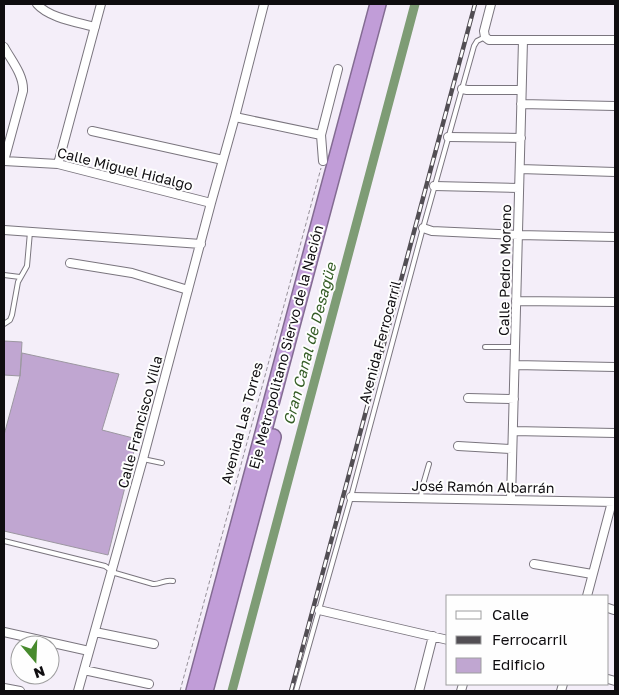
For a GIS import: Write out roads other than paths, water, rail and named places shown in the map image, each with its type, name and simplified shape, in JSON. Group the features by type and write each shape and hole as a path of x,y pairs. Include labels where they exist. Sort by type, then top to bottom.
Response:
{"highway":[{"name":"Eje Metropolitano Siervo de la Nación","path":"194,691 378,4"},
{"name":"Eje Metropolitano Siervo de la Nación","path":"205,691 388,4"}],"street":[{"path":"37,4 47,8 61,18 95,27"},
{"path":"58,164 101,4"},
{"name":"Calle Francisco Villa","path":"78,691 236,117 264,4"},
{"name":"Avenida Ferrocarril","path":"485,37 484,31 491,4"},
{"path":"485,37 489,40 615,40"},
{"name":"Calle Pedro Moreno","path":"511,500 523,40"},
{"path":"4,47 22,79 23,91 4,161"},
{"path":"323,161 321,135 338,69"},
{"path":"462,88 467,90 521,90"},
{"path":"521,104 615,106"},
{"path":"236,117 321,135"},
{"path":"92,131 223,160"},
{"path":"448,137 521,138"},
{"name":"Calle Miguel Hidalgo","path":"4,161 58,164 211,203"},
{"path":"520,169 615,172"},
{"path":"434,186 519,188"},
{"path":"423,228 432,231 615,237"},
{"path":"4,230 201,244"},
{"path":"70,263 132,273 188,290"},
{"path":"516,301 615,302"},
{"path":"515,365 615,368"},
{"path":"468,398 514,399"},
{"path":"513,431 615,433"},
{"path":"458,446 512,449"},
{"name":"José Ramón Albarrán","path":"351,498 614,502"},
{"path":"587,595 614,502"},
{"path":"534,564 592,574"},
{"path":"319,610 446,639"},
{"path":"4,632 89,651"},
{"path":"95,632 154,644"},
{"path":"419,691 433,636"},
{"path":"84,670 148,684"},
{"path":"4,688 20,691"}],"lane":[{"name":"Avenida Ferrocarril","path":"296,691 351,498 434,186 474,46 477,41 485,37"},
{"path":"4,324 10,320 12,315 20,277 27,266 30,232"},
{"path":"4,275 20,277"},
{"path":"485,347 515,347"},
{"path":"143,459 162,463"},
{"path":"421,498 429,464"},
{"path":"4,541 106,566 119,574 156,584 166,580 173,581"}],"waterway":[{"name":"Gran Canal de Desagüe","path":"232,691 415,4"}],"railway":[{"path":"291,691 475,4"}]}
